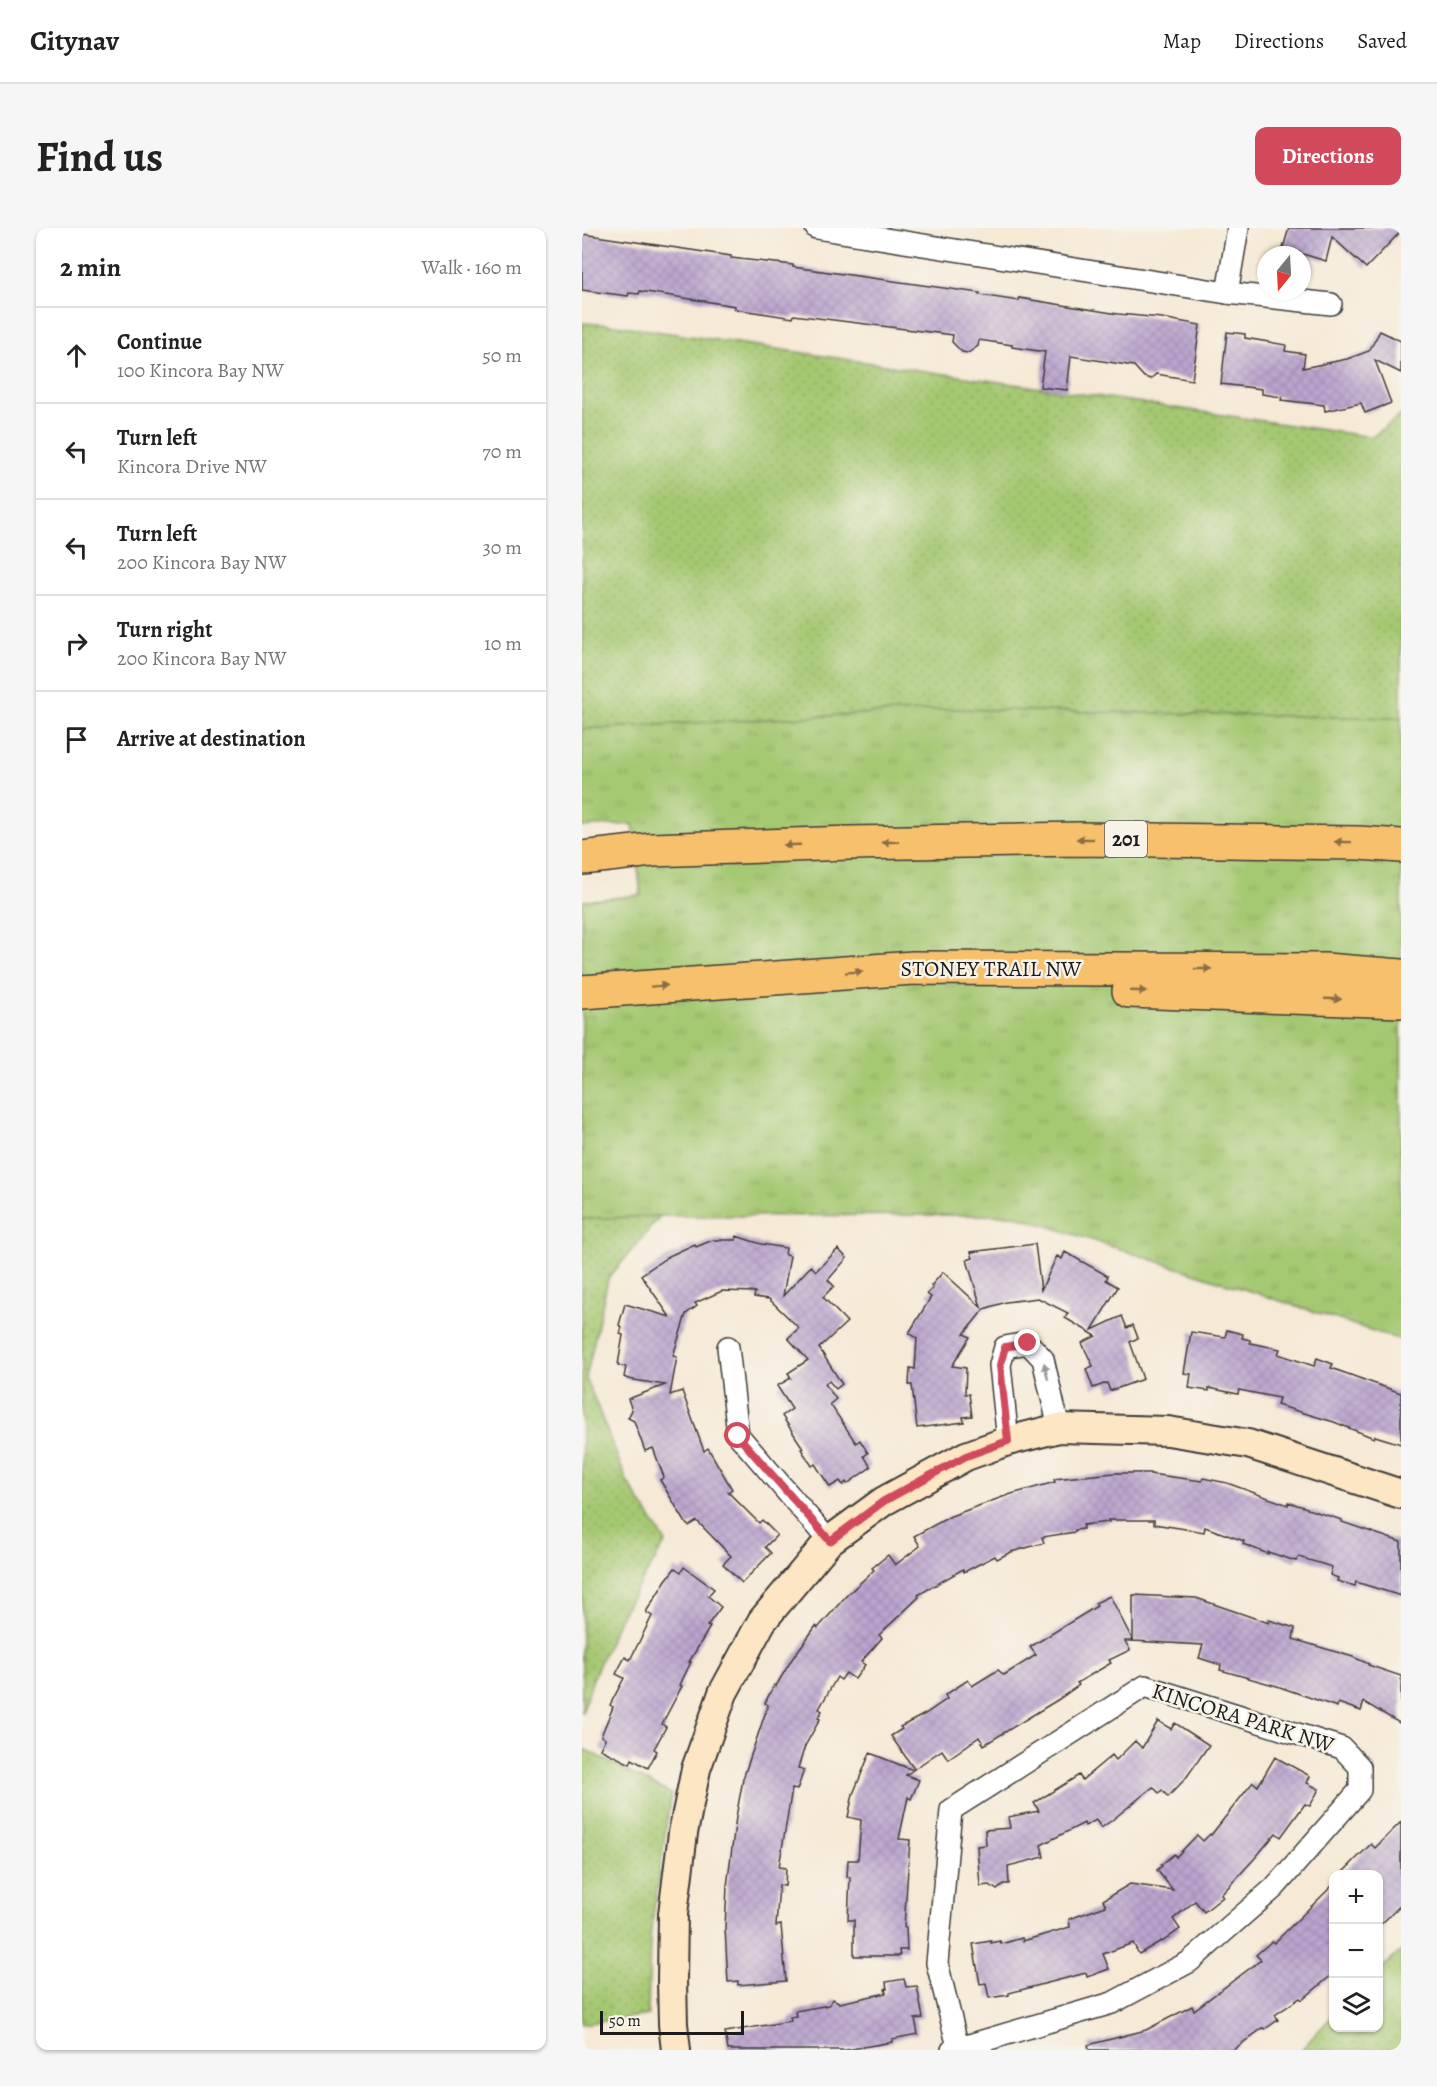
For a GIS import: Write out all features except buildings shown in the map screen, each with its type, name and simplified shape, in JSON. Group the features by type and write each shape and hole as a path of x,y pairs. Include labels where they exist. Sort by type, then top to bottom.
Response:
{"highway":[{"name":"201","path":"582,858 652,850 850,843 1079,839 1359,843 1401,846"},
{"path":"582,853 652,850"},
{"path":"913,968 1014,986 1401,1001"},
{"name":"STONEY TRAIL NW","path":"582,992 913,968 1324,970 1401,976"}],"street":[{"path":"816,228 1227,293 1331,304"},
{"path":"1227,293 1238,228"},
{"path":"1008,1441 1000,1365 1005,1347 1028,1343 1043,1359 1059,1428"},
{"path":"728,1347 738,1436 830,1541"},
{"path":"676,2050 672,1980 673,1914 683,1833 696,1769 723,1693 762,1621 830,1541 895,1495 966,1456 1008,1441 1059,1428 1168,1431 1248,1444 1401,1494"},
{"name":"KINCORA PARK NW","path":"1146,1686 1342,1748 1360,1767 1360,1790 1290,1871 1274,1888 1189,1962 1112,2003 955,2049 937,1963 951,1810 1146,1686"}],"green space":[{"path":"582,323 615,325 1372,437 1401,415 1401,718 952,709 582,729"},
{"path":"951,709 1401,718 1401,1340 1014,1215 660,1216 582,1219 582,901 641,895 633,824 582,827 582,729"},
{"path":"660,1216 608,1279 586,1378 627,1481 666,1542 621,1615 594,1676 582,1713 582,1219"},
{"path":"582,1748 671,1794 650,1937 648,2015 582,2024"},
{"path":"1401,1951 1401,2050 1301,2050 1329,2019 1329,2032 1383,2032 1383,1967"}],"route":[{"path":"738,1436 830,1541 884,1501 966,1456 1008,1441 1000,1365 1005,1347 1028,1343"}]}
